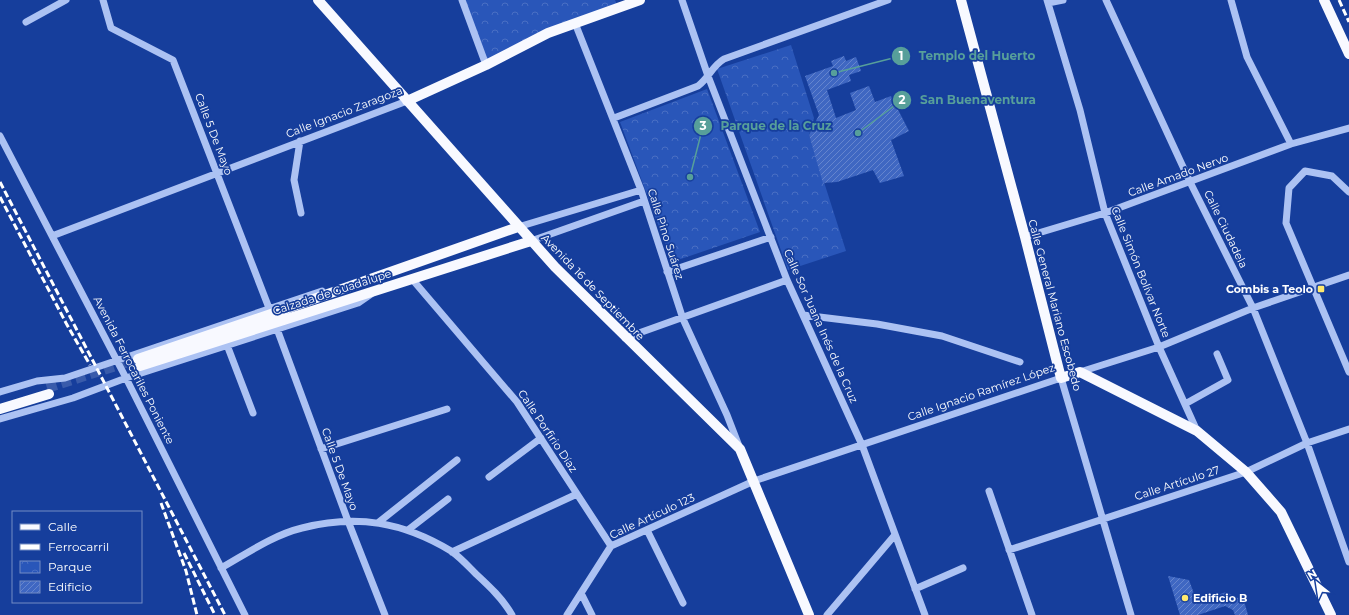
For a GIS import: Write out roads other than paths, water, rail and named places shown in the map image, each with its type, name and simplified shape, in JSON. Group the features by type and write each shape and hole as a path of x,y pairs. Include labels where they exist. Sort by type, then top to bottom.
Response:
{"main road":[{"name":"Avenida 16 de Septiembre","path":"318,0 531,241 626,338 740,449 809,615"},
{"name":"Calle Ignacio Zaragoza","path":"407,101 486,65 548,33 575,23 616,4 640,0"},
{"name":"Calle General Mariano Escobedo","path":"961,0 1025,237 1061,378"},
{"path":"1324,0 1349,54"},
{"name":"Calzada de Guadalupe","path":"518,227 139,362 374,291 531,241"},
{"path":"1080,372 1198,431 1246,472 1281,512 1331,615"},
{"name":"Calle Ignacio Ramírez López","path":"1061,378 1080,372"},
{"path":"0,402 48,391 0,409"}],"street":[{"path":"26,22 66,0"},
{"name":"Calle 5 De Mayo","path":"102,0 112,28 173,60 269,308"},
{"path":"462,0 486,65"},
{"name":"Calle Sor Juana Inés de la Cruz","path":"682,0 708,76 787,280 862,446 894,536 925,615"},
{"path":"614,118 698,86 708,76 714,66 724,59 888,0"},
{"path":"1048,2 1063,0"},
{"name":"Calle Ciudadela","path":"1106,0 1190,182 1253,308 1307,443 1349,562"},
{"path":"1231,0 1248,56 1291,144"},
{"name":"Calle Simón Bolívar Norte","path":"1048,2 1080,110 1105,213 1159,347 1198,431"},
{"name":"Calle Pino Suárez","path":"575,23 614,118 641,190 666,272 683,319 727,415 740,449"},
{"name":"Calle Ignacio Zaragoza","path":"52,236 407,101"},
{"name":"Calle Amado Nervo","path":"1025,237 1105,213 1291,144 1319,138 1349,128"},
{"name":"Avenida Ferrocariles Poniente","path":"0,136 126,378 245,615"},
{"path":"300,141 294,180 301,213"},
{"path":"1349,192 1332,176 1305,171 1289,188 1286,223 1349,372"},
{"path":"518,227 641,190"},
{"path":"531,241 644,201"},
{"path":"666,272 771,237"},
{"name":"Calle Ignacio Ramírez López","path":"1080,372 1159,347 1253,308 1349,275"},
{"name":"Calle Porfirio Díaz","path":"412,279 517,402 611,546"},
{"path":"0,392 37,381 65,378 354,280 367,280"},
{"path":"626,338 683,319 787,280"},
{"path":"0,419 73,398 126,378 358,303 374,291"},
{"path":"803,315 877,324 942,336 1020,362"},
{"name":"Calle 5 De Mayo","path":"277,329 348,521 385,615"},
{"path":"227,345 253,413"},
{"path":"1185,404 1228,380 1217,354"},
{"name":"Calle Ignacio Ramírez López","path":"754,482 1010,394 1061,378"},
{"name":"Calle General Mariano Escobedo","path":"1061,378 1131,615"},
{"path":"321,449 447,410"},
{"name":"Calle Artículo 27","path":"1009,550 1246,472 1307,443 1349,429"},
{"path":"489,477 541,438"},
{"path":"379,522 457,460"},
{"name":"Calle Artículo 123","path":"567,615 611,546 754,482"},
{"path":"989,491 1032,615"},
{"path":"452,552 577,494"},
{"path":"408,530 448,499"},
{"path":"221,568 266,542 302,528 348,521 379,522 408,530 452,552 484,581 507,607 512,615"},
{"path":"647,530 683,603"},
{"path":"827,615 894,536"},
{"path":"915,589 964,568"},
{"path":"581,593 592,615"}],"tunnel":[{"path":"47,388 138,359"}],"railway":[{"path":"1339,0 1349,22"},
{"path":"0,182 225,615"},
{"path":"0,197 66,323 90,365"},
{"path":"161,503 186,571 197,615"},
{"path":"184,553 215,615"}],"place":[{"name":"Templo del Huerto","path":"834,73"},
{"name":"San Buenaventura","path":"858,133"},
{"name":"Parque de la Cruz","path":"690,177"},
{"name":"Combis a Teolo","path":"1321,289"},
{"name":"Edificio B","path":"1185,598"}]}
